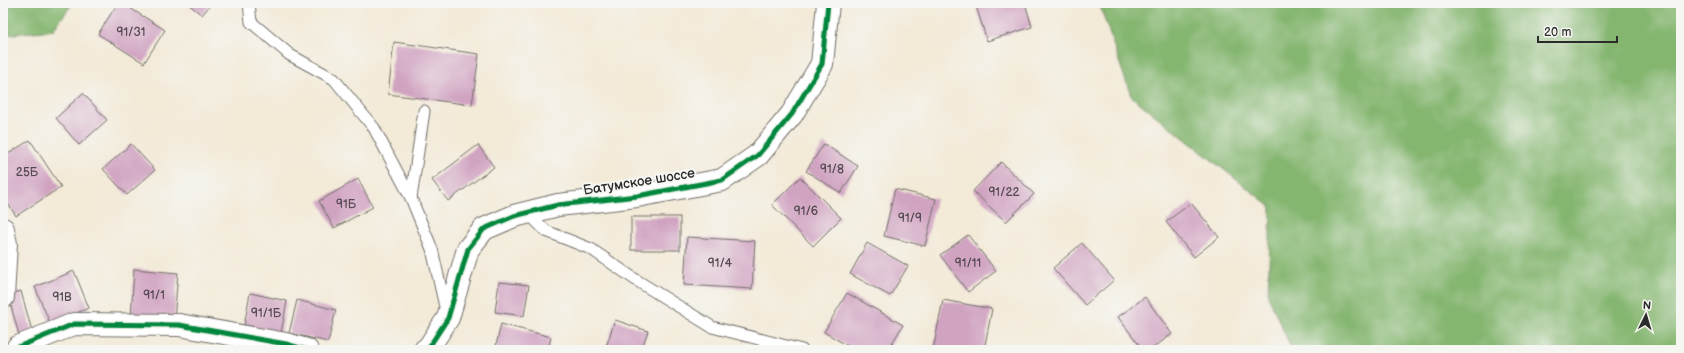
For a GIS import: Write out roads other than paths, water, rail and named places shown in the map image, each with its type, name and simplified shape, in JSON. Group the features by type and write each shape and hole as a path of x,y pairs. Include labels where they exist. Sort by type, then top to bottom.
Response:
{"street":[{"name":"Батумское шоссе","path":"425,350 429,347 448,318 468,249 484,229 514,216 558,205 637,196 722,180 758,155 792,114 822,64 828,3"},
{"path":"3,229 6,244 3,297"},
{"path":"17,350 18,347 74,324 179,325 286,344 307,350"}],"lane":[{"path":"249,3 250,22 290,55 334,79 374,128 410,198 432,249 448,318"},
{"path":"410,198 424,111"},
{"path":"528,213 546,231 591,249 636,280 712,327 802,350"}]}
